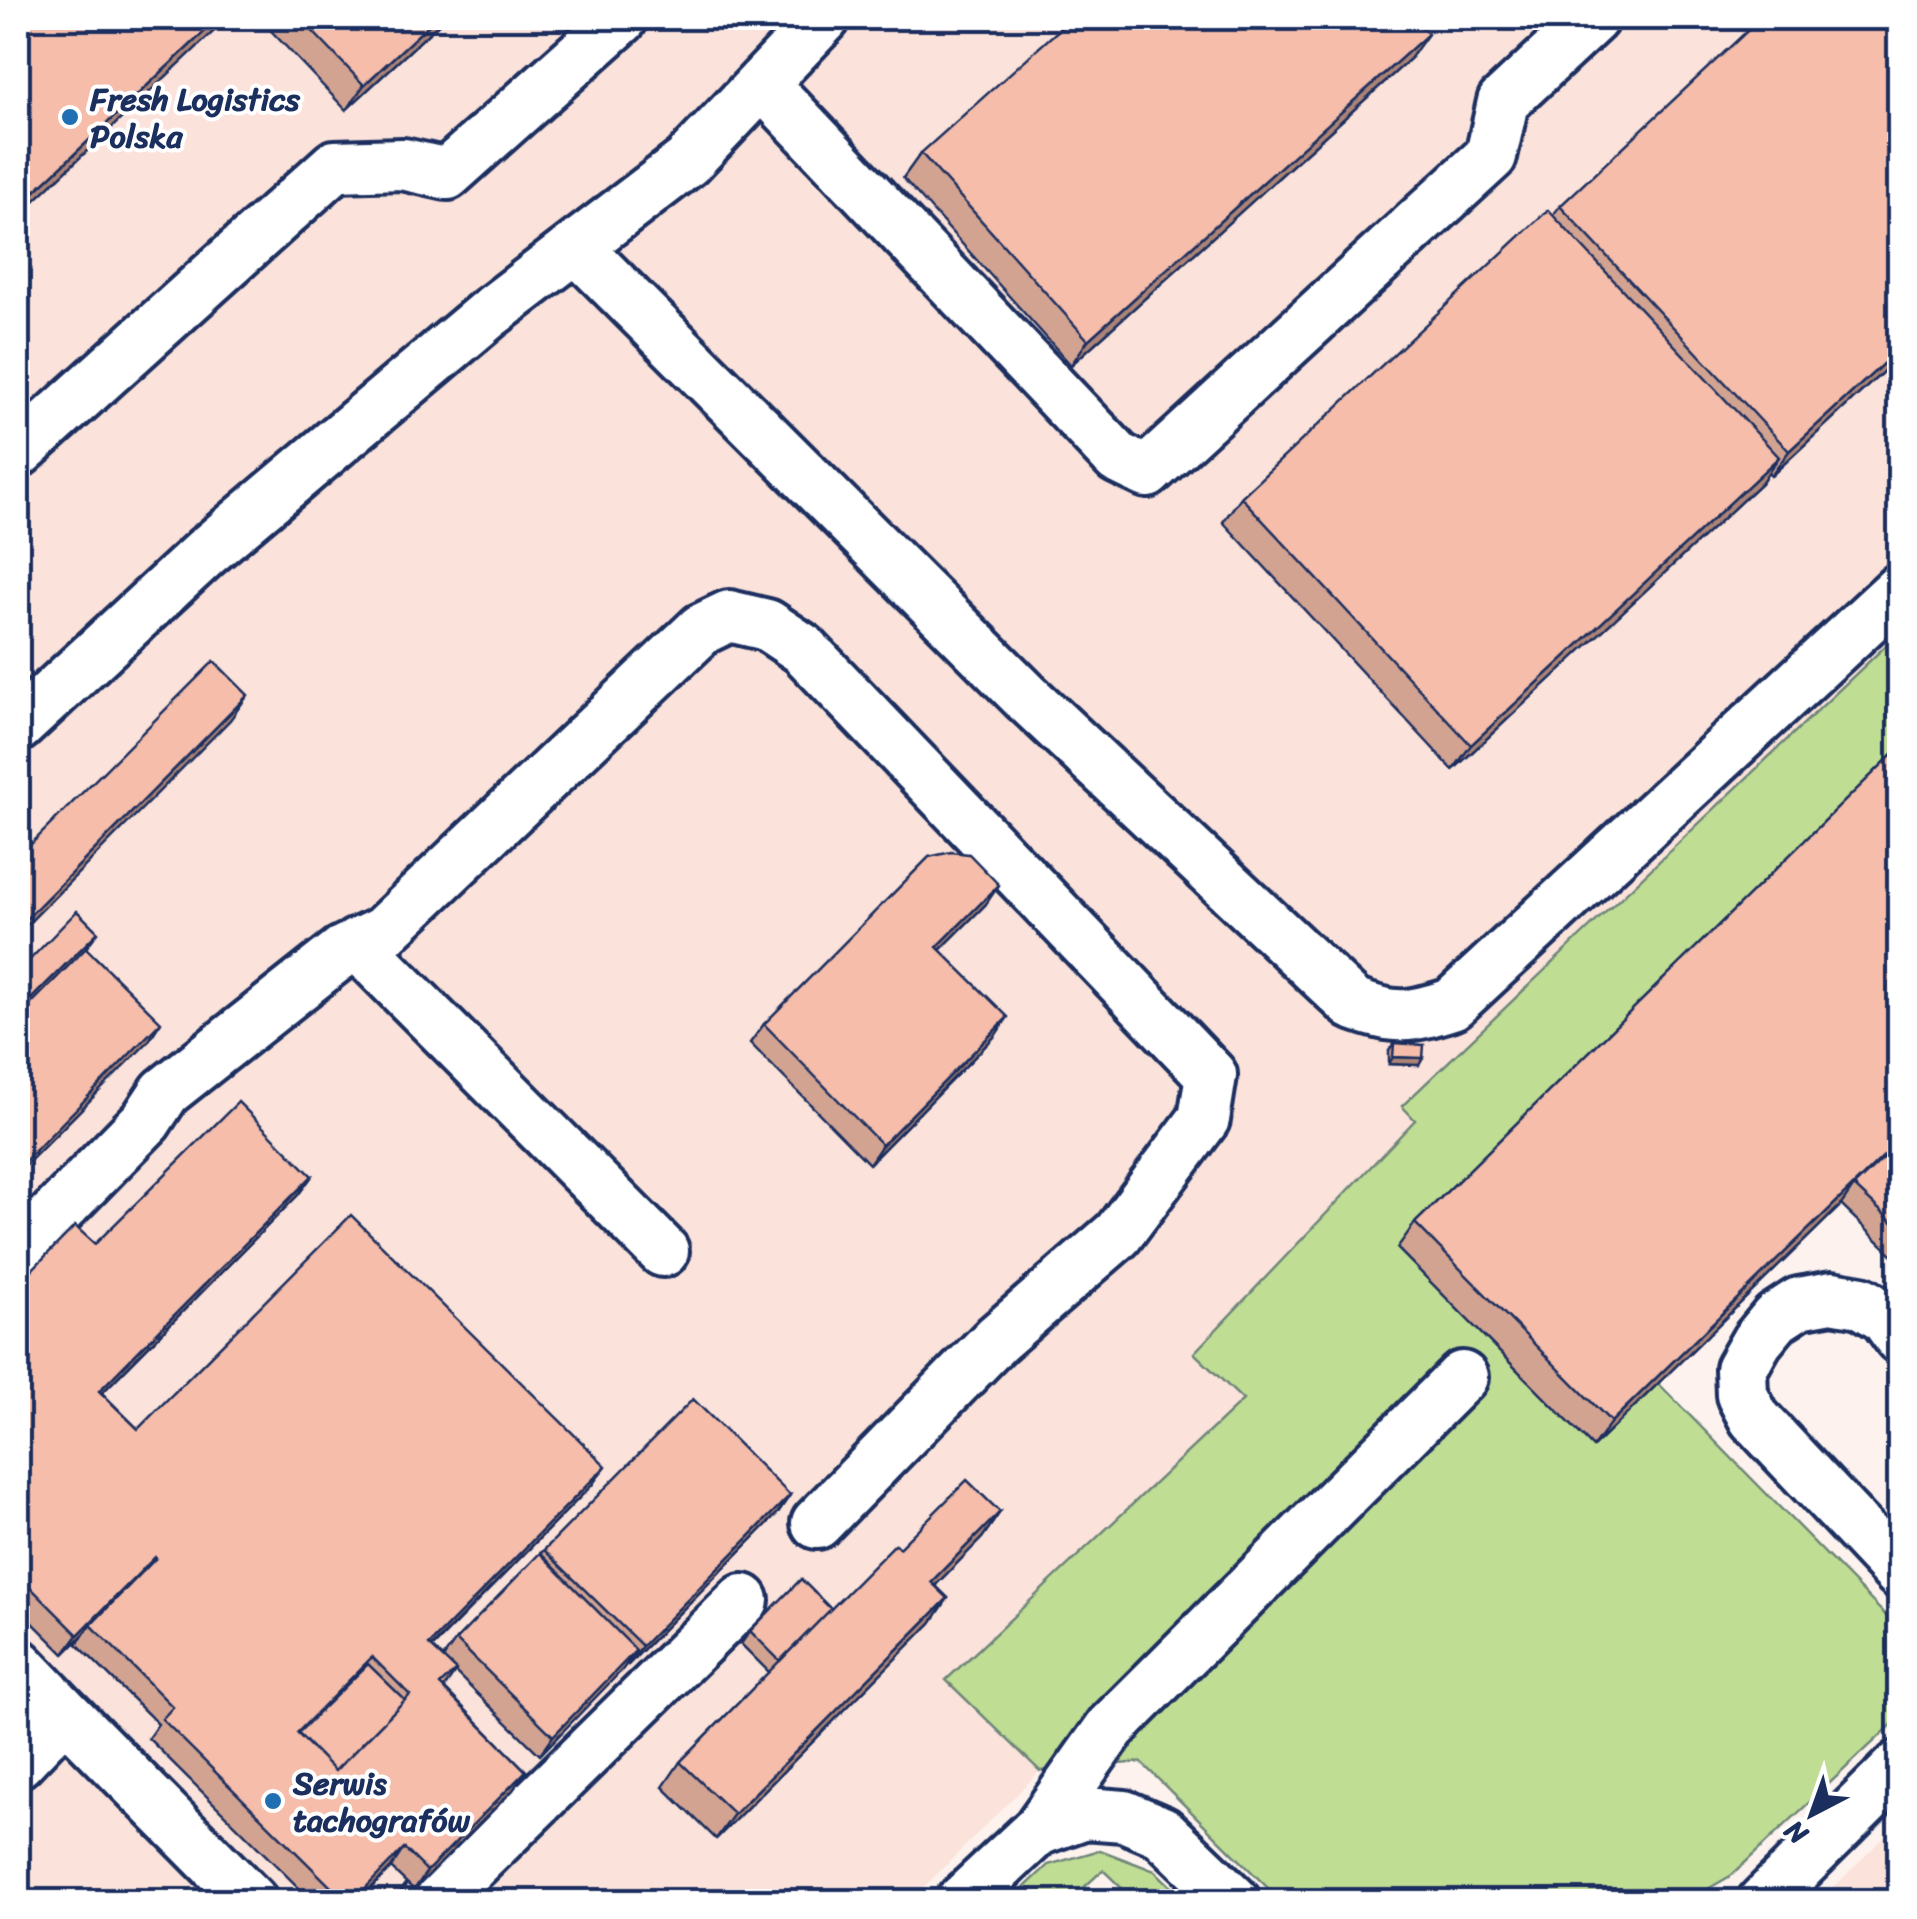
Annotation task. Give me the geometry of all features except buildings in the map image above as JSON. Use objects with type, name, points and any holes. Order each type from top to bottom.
[{"type":"street","points":[[18,452],[335,166],[403,164],[446,174],[622,18]]},
{"type":"street","points":[[18,726],[206,552],[488,314],[687,162],[824,18]]},
{"type":"street","points":[[762,83],[1118,458],[1146,472],[1491,156],[1503,102],[1594,18]]},
{"type":"street","points":[[576,246],[1025,696],[1353,1004],[1383,1015],[1416,1015],[1452,1004],[1900,589]]},
{"type":"street","points":[[18,1252],[146,1121],[164,1092],[342,952],[383,932],[702,629],[729,616],[768,625],[803,649],[1211,1075],[1204,1119],[1118,1234],[997,1339],[817,1522]]},
{"type":"street","points":[[357,944],[663,1251]]},
{"type":"street","points":[[1900,1338],[1885,1317],[1861,1302],[1832,1297],[1799,1303],[1776,1318],[1757,1341],[1742,1369],[1742,1395],[1754,1418],[1900,1573]]},
{"type":"street","points":[[962,1902],[1038,1830],[1111,1728],[1462,1377]]},
{"type":"street","points":[[426,1902],[451,1886],[743,1600]]},
{"type":"street","points":[[18,1664],[252,1902]]},
{"type":"street","points":[[18,1762],[65,1713]]},
{"type":"street","points":[[1763,1902],[1900,1766]]},
{"type":"street","points":[[1038,1830],[1085,1813],[1124,1816],[1162,1832],[1235,1902]]},
{"type":"shaded area","points":[[18,18],[1899,18],[1899,633],[1403,1106],[1415,1119],[1194,1352],[1243,1400],[946,1679],[1040,1771],[910,1901],[18,1901]]},
{"type":"shaded area","points":[[1899,1822],[1899,1901],[1822,1901],[1823,1898]]},
{"type":"green space","points":[[1899,633],[1899,761],[1593,1446],[1658,1383],[1899,1629],[1899,1718],[1732,1875],[1687,1901],[1282,1902],[1141,1762],[1040,1771],[946,1680],[1243,1400],[1194,1353],[1415,1120],[1402,1106]]},
{"type":"green space","points":[[1100,1850],[1155,1871],[1186,1901],[1135,1901],[1103,1870],[1069,1901],[1010,1901],[1048,1865]]},
{"type":"place","name":"Fresh Logistics Polska","points":[[70,117]]},
{"type":"place","name":"Serwis tachografów","points":[[273,1801]]}]
